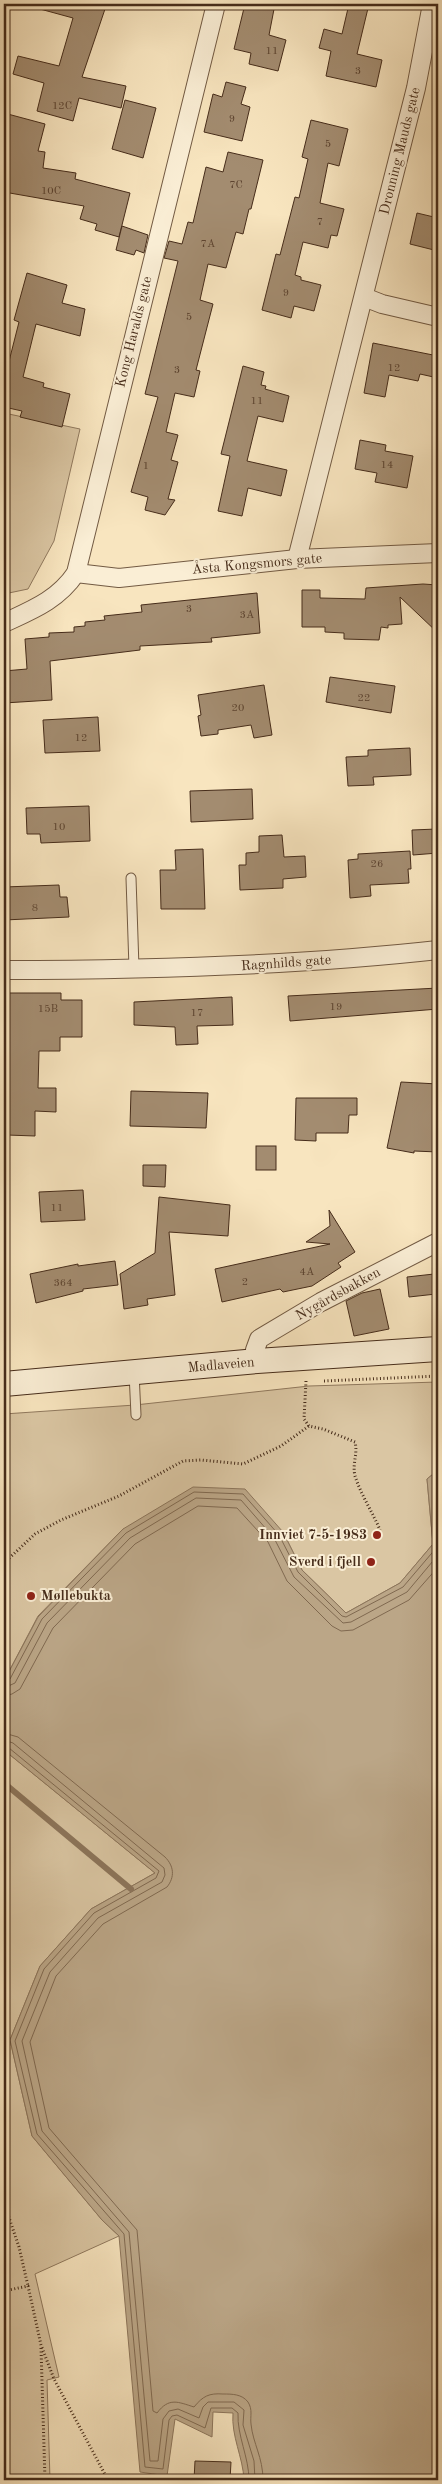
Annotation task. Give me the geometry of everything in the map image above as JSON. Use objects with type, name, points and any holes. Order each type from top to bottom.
[{"type":"main road","name":"Madlaveien","points":[[4,1384],[257,1361],[438,1349]]},
{"type":"street","name":"Kong Haralds gate","points":[[4,623],[47,603],[66,588],[76,573],[216,4]]},
{"type":"street","name":"Dronning Mauds gate","points":[[297,559],[416,88],[432,4]]},
{"type":"street","points":[[364,297],[382,304],[438,317]]},
{"type":"street","name":"Åsta Kongsmors gate","points":[[76,573],[119,578],[297,559],[438,553]]},
{"type":"street","name":"Ragnhilds gate","points":[[4,970],[235,967],[333,961],[438,950]]},
{"type":"street","name":"Nygårdsbakken","points":[[257,1361],[255,1350],[259,1339],[321,1302],[438,1242]]},
{"type":"lane","points":[[131,878],[134,968]]},
{"type":"lane","points":[[134,1373],[136,1415]]},
{"type":"path","points":[[306,1381],[304,1419],[309,1426],[323,1429],[355,1442],[357,1452],[353,1463],[356,1478],[380,1530]]},
{"type":"path","points":[[4,1563],[35,1534],[61,1520],[119,1496],[183,1461],[202,1460],[243,1464],[281,1446],[309,1426]]},
{"type":"path","points":[[4,2203],[19,2247],[41,2345],[54,2379],[108,2480]]},
{"type":"path","points":[[4,2291],[28,2286]]},
{"type":"path","points":[[41,2345],[45,2480]]},
{"type":"shaded area","points":[[4,413],[80,429],[54,541],[28,589],[4,594]]},
{"type":"shaded area","name":"Møllebukta","points":[[438,1382],[438,1470],[427,1479],[433,1544],[400,1583],[346,1613],[302,1570],[283,1532],[123,1529],[38,1616],[4,1681],[4,1414],[135,1405],[309,1386]]},
{"type":"shaded area","points":[[4,1750],[155,1873],[91,1909],[40,1966],[10,2040],[32,2136],[102,2220],[119,2236],[35,2274],[59,2377],[47,2380],[50,2480],[4,2480]]},
{"type":"water","points":[[438,1470],[438,2480],[244,2480],[234,2430],[233,2413],[213,2412],[212,2437],[175,2419],[167,2476],[140,2472],[119,2236],[102,2220],[32,2136],[10,2040],[40,1966],[91,1909],[155,1873],[4,1750],[4,1681],[38,1617],[123,1529],[193,1487],[245,1489],[283,1532],[302,1570],[346,1613],[400,1583],[433,1544],[427,1479]]},
{"type":"building","points":[[41,4],[88,4],[105,9],[82,77],[126,86],[121,108],[79,98],[73,121],[37,111],[44,83],[13,74],[18,56],[59,66],[73,18],[40,9]]},
{"type":"building","points":[[245,4],[275,4],[269,35],[286,40],[278,71],[249,64],[251,53],[234,49]]},
{"type":"building","points":[[349,4],[369,4],[357,54],[382,60],[376,87],[326,76],[331,51],[319,48],[324,29],[342,34]]},
{"type":"building","points":[[226,82],[246,87],[241,104],[250,107],[242,141],[204,132],[213,94],[222,97]]},
{"type":"building","points":[[125,100],[156,108],[143,158],[112,149]]},
{"type":"building","points":[[4,113],[45,124],[38,151],[45,152],[43,168],[76,173],[75,179],[130,193],[119,237],[95,230],[97,224],[80,219],[84,206],[4,192]]},
{"type":"building","points":[[311,120],[348,129],[339,166],[328,163],[320,203],[344,209],[337,236],[331,235],[328,248],[303,242],[295,275],[301,277],[301,280],[321,285],[314,311],[294,306],[291,318],[262,310],[276,254],[280,255],[295,197],[299,198],[308,159],[302,157]]},
{"type":"building","points":[[228,152],[263,160],[243,234],[236,232],[226,268],[208,264],[200,300],[213,304],[196,370],[200,371],[194,397],[175,393],[166,432],[178,435],[171,460],[178,462],[168,499],[175,500],[165,515],[145,510],[148,497],[131,492],[158,397],[145,394],[178,261],[164,258],[169,241],[182,244],[188,222],[193,223],[206,167],[223,172]]},
{"type":"building","points":[[417,213],[438,218],[438,251],[410,244]]},
{"type":"building","points":[[122,226],[148,235],[144,253],[136,250],[134,255],[116,250]]},
{"type":"building","points":[[27,273],[67,285],[62,303],[85,309],[80,336],[36,324],[23,377],[44,383],[43,387],[70,394],[62,427],[20,417],[22,411],[4,407],[4,381],[19,322],[14,320]]},
{"type":"building","points":[[373,343],[438,356],[438,378],[420,374],[418,381],[389,375],[385,397],[364,393]]},
{"type":"building","points":[[243,366],[264,372],[261,385],[266,386],[265,389],[289,396],[283,422],[258,416],[247,461],[287,470],[281,496],[248,488],[242,516],[218,511],[230,456],[221,454]]},
{"type":"building","points":[[360,440],[386,445],[385,451],[413,456],[407,488],[375,482],[377,473],[355,469]]},
{"type":"building","points":[[423,584],[438,585],[438,633],[400,597],[402,624],[388,625],[388,628],[381,627],[379,640],[344,639],[344,633],[325,632],[325,627],[302,627],[302,590],[320,590],[320,598],[365,599],[366,588]]},
{"type":"building","points":[[257,593],[260,633],[211,638],[212,642],[140,646],[140,650],[50,661],[52,700],[4,703],[4,671],[27,669],[25,639],[49,637],[49,633],[74,632],[74,627],[85,626],[85,622],[105,620],[104,616],[142,612],[141,605]]},
{"type":"building","points":[[330,677],[395,686],[391,713],[326,702]]},
{"type":"building","points":[[264,685],[272,735],[254,738],[251,725],[218,730],[218,734],[201,736],[198,716],[201,715],[198,695]]},
{"type":"building","points":[[98,717],[100,751],[45,753],[43,720]]},
{"type":"building","points":[[410,748],[411,775],[373,777],[374,785],[348,786],[346,757],[368,756],[368,750]]},
{"type":"building","points":[[252,789],[253,819],[191,822],[190,791]]},
{"type":"building","points":[[89,806],[90,841],[41,843],[40,834],[27,834],[26,808]]},
{"type":"building","points":[[437,829],[438,853],[413,855],[412,830]]},
{"type":"building","points":[[282,835],[284,857],[305,856],[306,877],[283,879],[283,888],[240,890],[239,865],[246,865],[246,853],[259,852],[259,836]]},
{"type":"building","points":[[203,849],[205,909],[161,909],[160,870],[176,870],[175,850]]},
{"type":"building","points":[[410,851],[411,869],[408,869],[409,883],[370,885],[371,896],[350,898],[348,860],[358,859],[358,854]]},
{"type":"building","points":[[59,885],[60,897],[67,897],[69,917],[4,920],[4,887]]},
{"type":"building","points":[[438,988],[438,1009],[290,1021],[288,996]]},
{"type":"building","points":[[4,993],[61,993],[61,1000],[82,1000],[82,1037],[60,1037],[60,1051],[39,1051],[38,1088],[56,1088],[56,1112],[35,1111],[35,1136],[7,1135],[7,1109],[4,1109]]},
{"type":"building","points":[[232,997],[233,1025],[197,1026],[198,1044],[176,1045],[175,1027],[134,1025],[134,1002]]},
{"type":"building","points":[[401,1082],[438,1084],[438,1152],[414,1151],[414,1153],[387,1148]]},
{"type":"building","points":[[131,1091],[208,1093],[206,1128],[130,1126]]},
{"type":"building","points":[[296,1098],[357,1098],[357,1115],[349,1115],[348,1133],[316,1133],[316,1141],[295,1140]]},
{"type":"building","points":[[256,1146],[276,1146],[276,1170],[256,1170]]},
{"type":"building","points":[[143,1165],[166,1165],[165,1187],[143,1186]]},
{"type":"building","points":[[83,1190],[85,1220],[41,1222],[39,1192]]},
{"type":"building","points":[[159,1197],[230,1205],[228,1236],[169,1232],[175,1295],[147,1299],[148,1305],[124,1309],[120,1274],[155,1253]]},
{"type":"building","points":[[329,1210],[355,1252],[338,1263],[341,1267],[312,1286],[283,1292],[280,1289],[222,1302],[215,1269],[330,1244],[306,1242],[330,1226]]},
{"type":"building","points":[[115,1261],[118,1285],[83,1289],[83,1291],[36,1303],[30,1274],[78,1264],[78,1266]]},
{"type":"building","points":[[434,1274],[436,1294],[409,1297],[407,1277]]},
{"type":"building","points":[[380,1289],[389,1329],[354,1336],[346,1301],[362,1293]]},
{"type":"building","points":[[195,2461],[231,2462],[230,2480],[194,2480]]},
{"type":"waterway","points":[[4,1783],[131,1889]]},
{"type":"place","name":"Innviet 7-5-1983","points":[[377,1535]]},
{"type":"place","name":"Sverd i fjell","points":[[371,1562]]},
{"type":"place","name":"Møllebukta","points":[[31,1596]]}]
